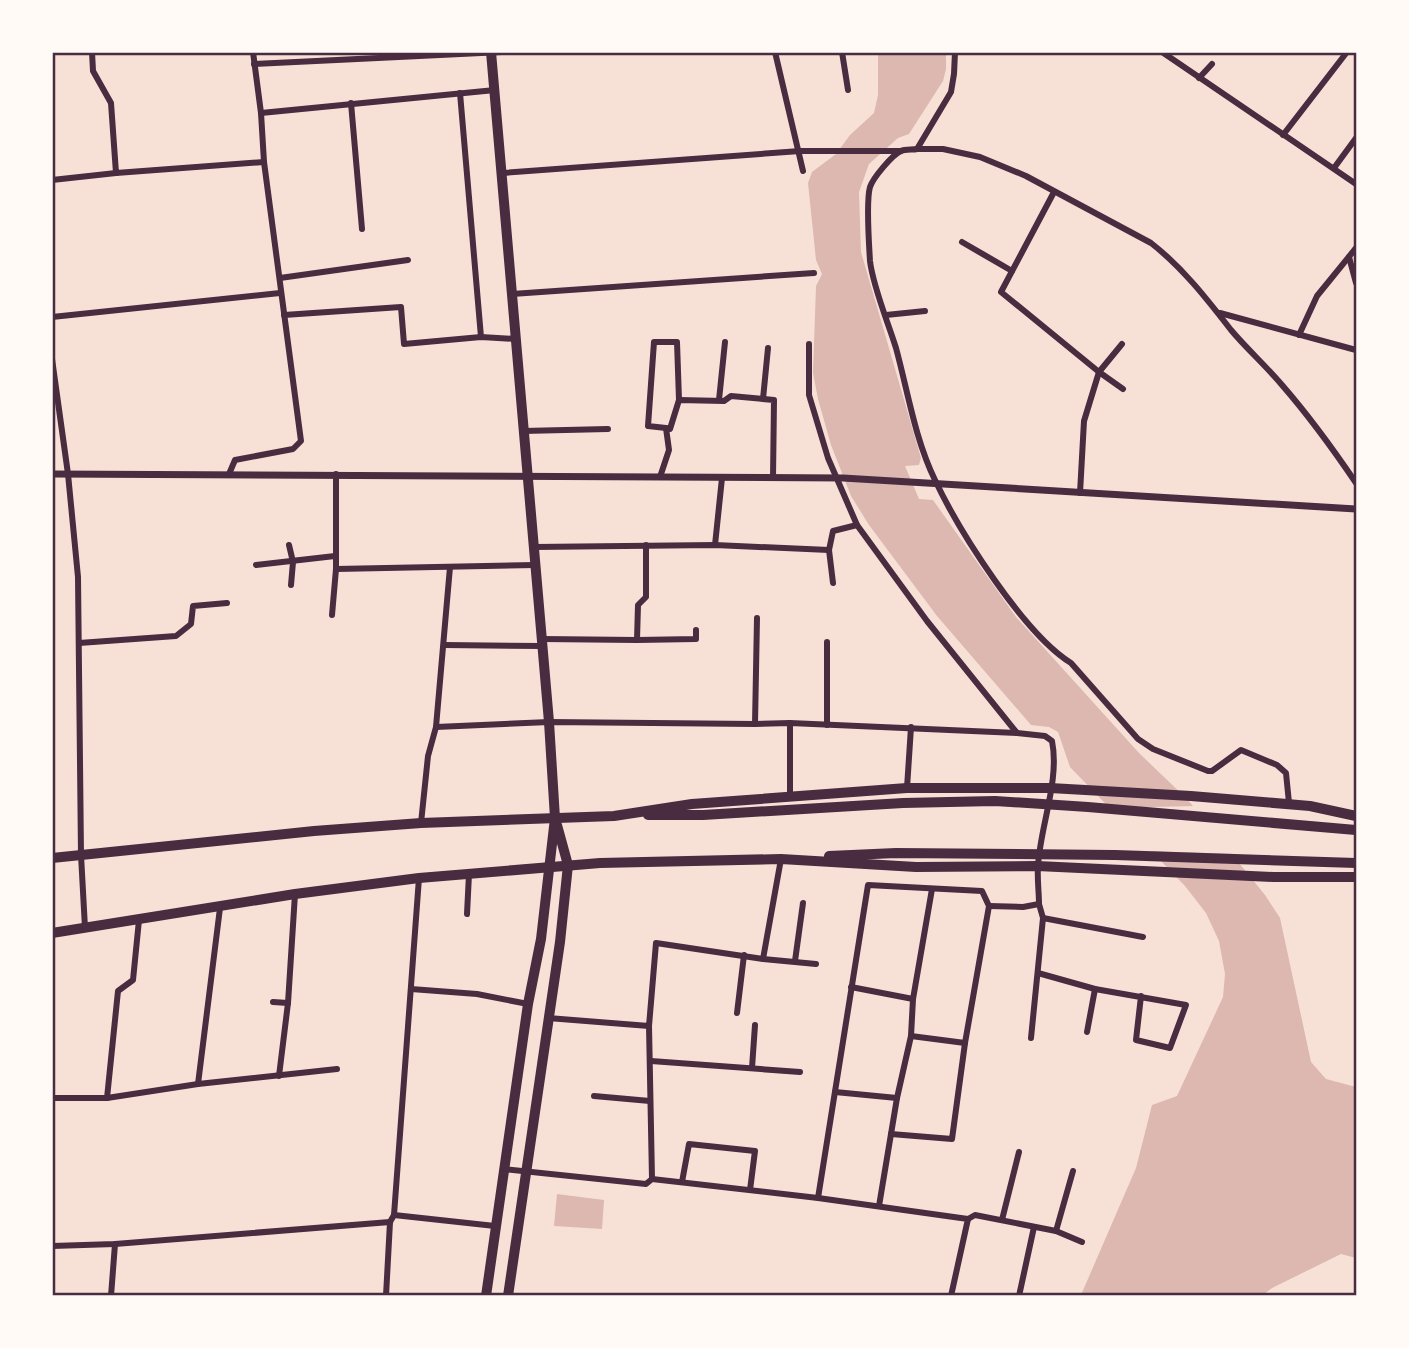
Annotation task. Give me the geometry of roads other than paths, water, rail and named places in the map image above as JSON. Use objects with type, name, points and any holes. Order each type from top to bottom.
[{"type":"main road","points":[[485,1296],[528,1004],[541,939],[555,818],[491,53]]},
{"type":"main road","points":[[614,816],[692,804],[907,788],[1050,788],[1289,803],[1356,816]]},
{"type":"main road","points":[[52,858],[314,831],[421,823],[702,815],[903,803],[1006,802],[1356,830]]},
{"type":"main road","points":[[508,1296],[560,942],[568,865],[555,818]]},
{"type":"main road","points":[[52,933],[295,894],[419,878],[568,865],[896,853],[1115,855],[1356,863]]},
{"type":"main road","points":[[781,859],[916,867],[1037,866],[1261,876],[1356,877]]},
{"type":"street","points":[[92,52],[93,71],[111,103],[116,173]]},
{"type":"street","points":[[229,474],[235,460],[293,449],[301,441],[264,162],[253,52]]},
{"type":"street","points":[[254,64],[502,52]]},
{"type":"street","points":[[775,52],[803,171]]},
{"type":"street","points":[[842,52],[848,90]]},
{"type":"street","points":[[917,149],[950,92],[955,52]]},
{"type":"street","points":[[1162,52],[1356,184]]},
{"type":"street","points":[[1283,135],[1347,52]]},
{"type":"street","points":[[1199,78],[1212,64]]},
{"type":"street","points":[[261,113],[495,90]]},
{"type":"street","points":[[460,93],[481,337]]},
{"type":"street","points":[[351,103],[362,229]]},
{"type":"street","points":[[1334,168],[1356,138]]},
{"type":"street","points":[[502,173],[800,151],[943,149],[980,157],[1054,192],[1151,243],[1165,254],[1220,313],[1231,330],[1322,434],[1356,483]]},
{"type":"street","points":[[901,151],[878,173],[870,187],[870,264],[925,458],[980,558],[1018,611],[1060,656],[1071,663],[1138,739],[1153,749],[1208,771],[1212,771],[1241,750],[1277,765],[1286,773],[1289,803]]},
{"type":"street","points":[[52,180],[264,162]]},
{"type":"street","points":[[1054,192],[1001,292],[1123,389]]},
{"type":"street","points":[[962,242],[1012,271]]},
{"type":"street","points":[[1300,335],[1317,296],[1356,248]]},
{"type":"street","points":[[1349,257],[1356,283]]},
{"type":"street","points":[[280,278],[408,260]]},
{"type":"street","points":[[512,294],[814,273]]},
{"type":"street","points":[[52,317],[281,293]]},
{"type":"street","points":[[284,315],[401,307],[404,344],[481,337],[516,339]]},
{"type":"street","points":[[886,315],[925,311]]},
{"type":"street","points":[[1220,313],[1356,350]]},
{"type":"street","points":[[654,342],[677,342],[679,400],[670,429],[666,428],[648,426],[654,342]]},
{"type":"street","points":[[719,400],[725,342]]},
{"type":"street","points":[[809,344],[809,394],[828,458],[840,478],[857,525],[927,621],[1017,733]]},
{"type":"street","points":[[1080,493],[1084,421],[1099,372],[1122,344]]},
{"type":"street","points":[[763,399],[768,348]]},
{"type":"street","points":[[52,359],[68,474],[78,578],[81,855],[85,928]]},
{"type":"street","points":[[679,400],[724,401],[730,396],[774,400],[773,478]]},
{"type":"street","points":[[660,477],[668,450],[666,428]]},
{"type":"street","points":[[523,431],[608,429]]},
{"type":"street","points":[[52,474],[840,478],[1356,509]]},
{"type":"street","points":[[332,615],[336,569],[335,474]]},
{"type":"street","points":[[715,545],[722,478]]},
{"type":"street","points":[[833,583],[829,550],[834,531],[857,525]]},
{"type":"street","points":[[289,545],[293,562],[291,585]]},
{"type":"street","points":[[637,640],[638,605],[646,597],[646,545]]},
{"type":"street","points":[[534,547],[715,545],[829,550]]},
{"type":"street","points":[[256,565],[335,556]]},
{"type":"street","points":[[336,569],[535,565]]},
{"type":"street","points":[[421,823],[428,756],[436,727],[450,567]]},
{"type":"street","points":[[79,643],[176,636],[191,624],[193,606],[227,603]]},
{"type":"street","points":[[755,724],[757,618]]},
{"type":"street","points":[[443,645],[696,639],[696,630]]},
{"type":"street","points":[[827,642],[827,725]]},
{"type":"street","points":[[436,727],[549,722],[790,723],[911,727],[1045,736],[1052,741],[1054,751],[1037,866],[1039,904],[1043,918],[1031,1038]]},
{"type":"street","points":[[790,723],[790,796]]},
{"type":"street","points":[[907,788],[911,727]]},
{"type":"street","points":[[763,959],[781,859]]},
{"type":"street","points":[[467,914],[469,873]]},
{"type":"street","points":[[386,1296],[419,878]]},
{"type":"street","points":[[818,1198],[868,885],[982,891],[989,906],[965,1043],[952,1139],[891,1134]]},
{"type":"street","points":[[879,1206],[897,1098],[911,1036],[914,999],[932,889]]},
{"type":"street","points":[[279,1076],[288,1003],[295,894]]},
{"type":"street","points":[[795,961],[803,903]]},
{"type":"street","points":[[989,906],[1023,907],[1039,904]]},
{"type":"street","points":[[198,1084],[220,908]]},
{"type":"street","points":[[1043,918],[1143,937]]},
{"type":"street","points":[[107,1098],[118,991],[133,980],[139,920]]},
{"type":"street","points":[[652,1179],[649,1026],[656,943],[816,964]]},
{"type":"street","points":[[737,1013],[744,955]]},
{"type":"street","points":[[1038,973],[1096,989],[1141,996],[1186,1005],[1170,1048],[1136,1040],[1141,996]]},
{"type":"street","points":[[851,987],[914,999]]},
{"type":"street","points":[[411,989],[477,994],[528,1004]]},
{"type":"street","points":[[1087,1032],[1096,989]]},
{"type":"street","points":[[273,1002],[288,1003]]},
{"type":"street","points":[[548,1018],[649,1026]]},
{"type":"street","points":[[752,1069],[755,1025]]},
{"type":"street","points":[[911,1036],[965,1043]]},
{"type":"street","points":[[651,1061],[800,1072]]},
{"type":"street","points":[[52,1098],[107,1098],[198,1084],[337,1069]]},
{"type":"street","points":[[835,1092],[897,1098]]},
{"type":"street","points":[[594,1096],[650,1101]]},
{"type":"street","points":[[682,1182],[689,1144],[755,1151],[750,1190]]},
{"type":"street","points":[[1002,1220],[1019,1152]]},
{"type":"street","points":[[503,1168],[646,1184],[652,1179],[682,1182],[968,1219],[975,1215],[1056,1231],[1082,1242]]},
{"type":"street","points":[[1056,1231],[1073,1171]]},
{"type":"street","points":[[52,1246],[114,1244],[392,1218],[495,1226]]},
{"type":"street","points":[[951,1296],[968,1219]]},
{"type":"street","points":[[1019,1296],[1034,1227]]},
{"type":"street","points":[[111,1296],[114,1244]]}]
